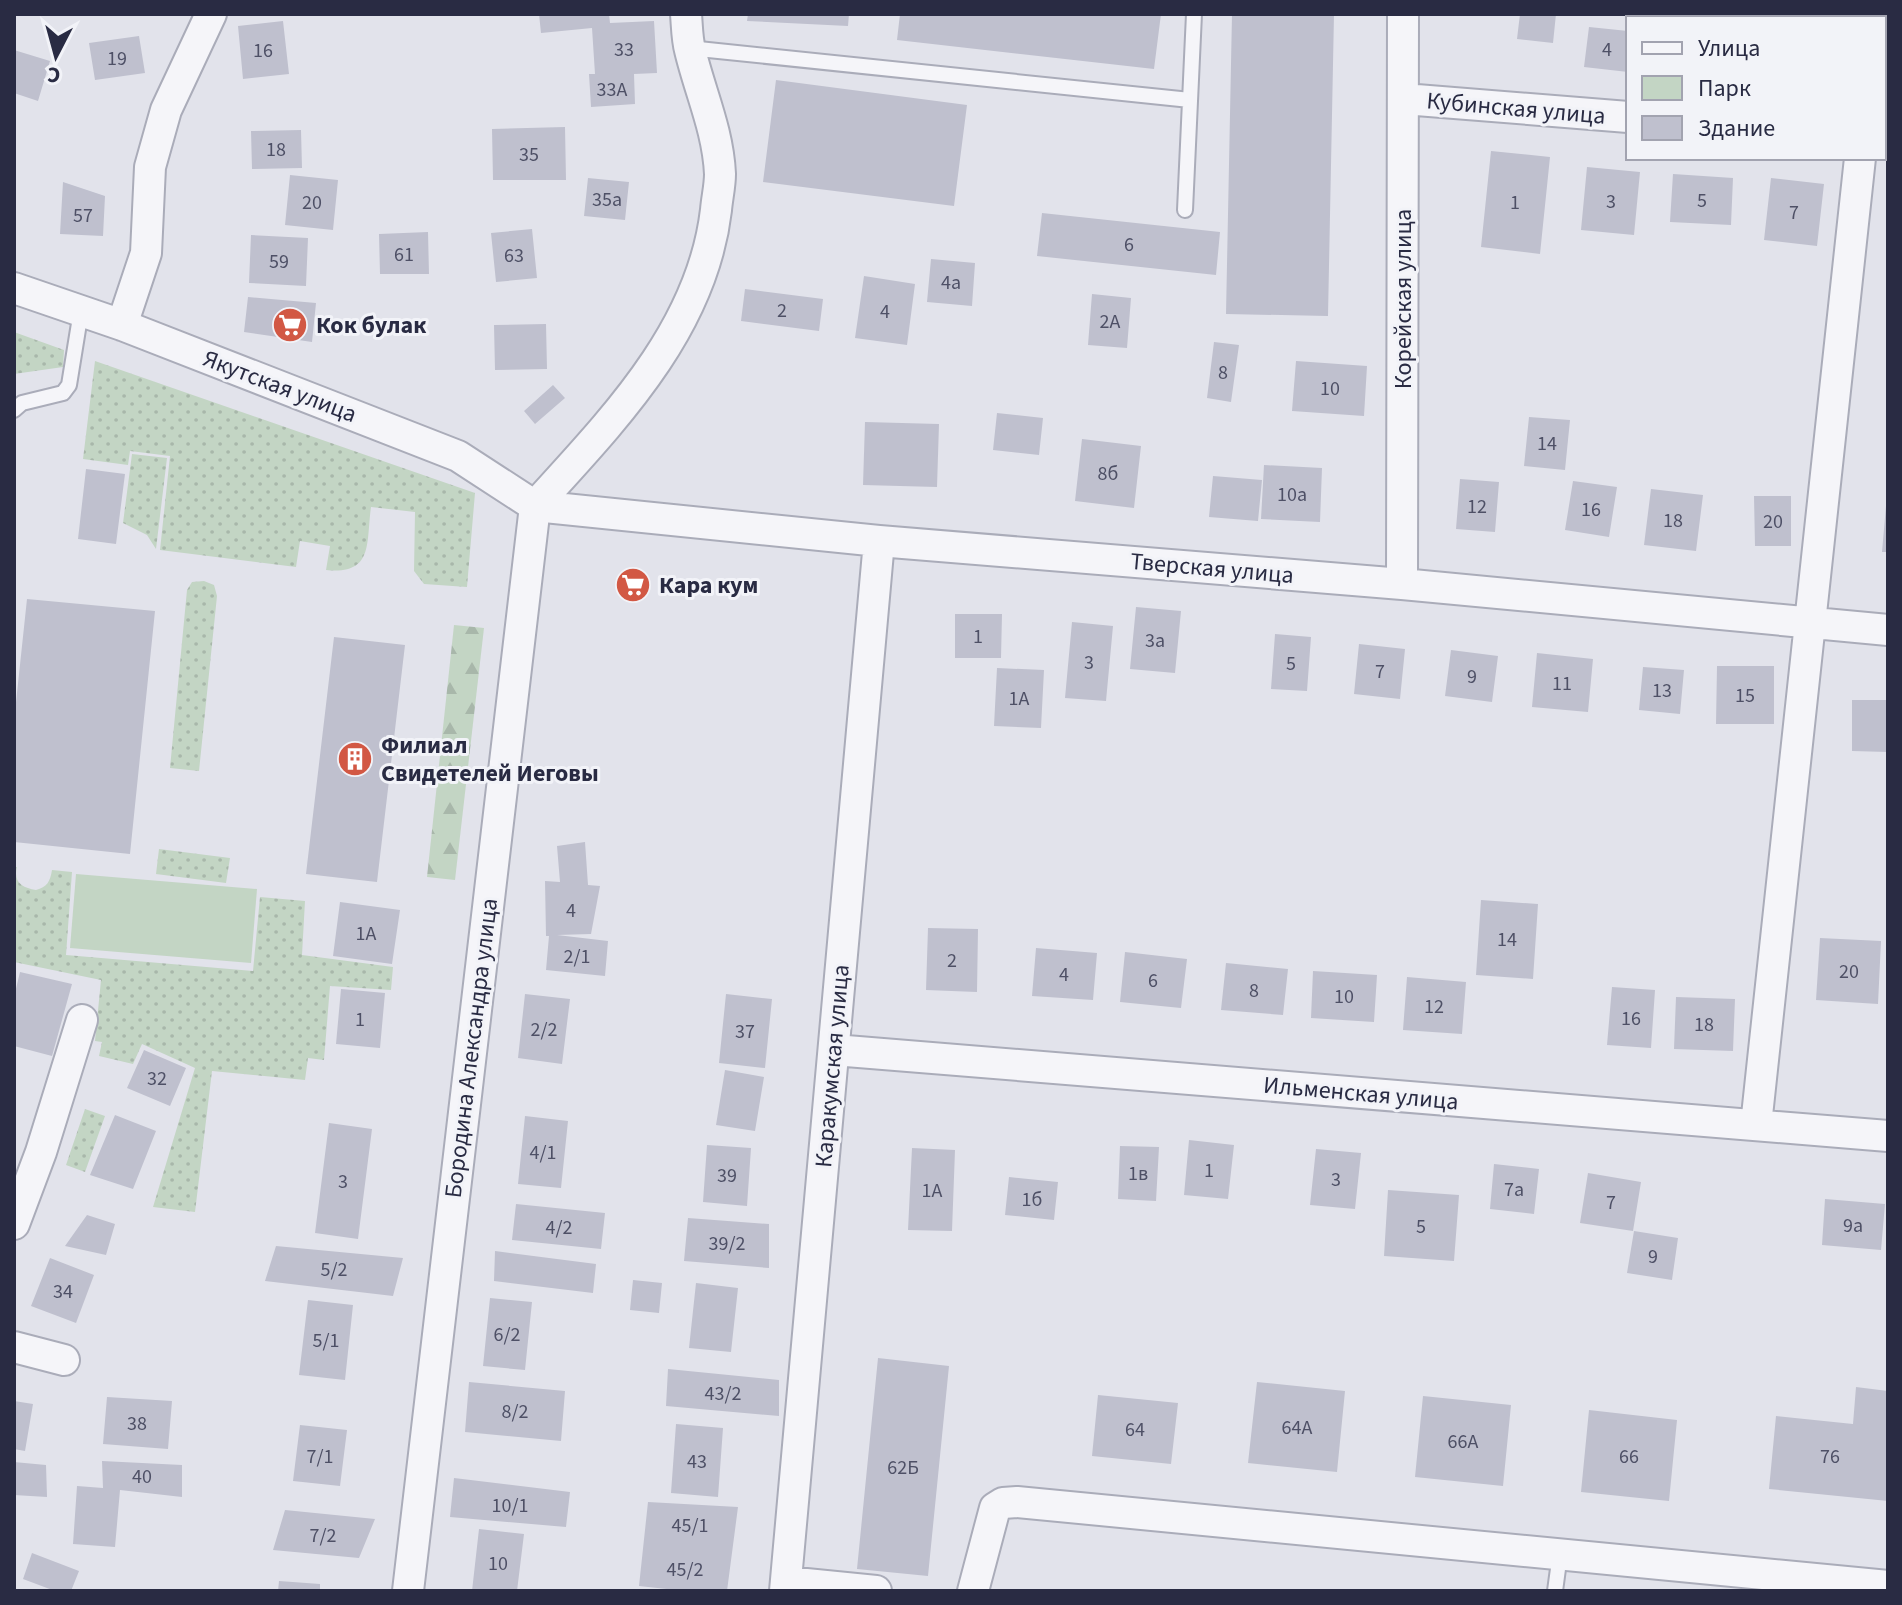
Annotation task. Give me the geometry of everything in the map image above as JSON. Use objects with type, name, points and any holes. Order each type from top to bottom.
[{"type":"street","points":[[122,325],[146,253],[150,167],[166,110],[211,14]]},
{"type":"street","points":[[535,506],[611,422],[649,373],[690,304],[713,237],[720,175],[714,128],[689,48],[686,14]]},
{"type":"street","name":"Корейская улица","points":[[1402,584],[1403,14]]},
{"type":"street","name":"Кубинская улица","points":[[1404,99],[1626,117]]},
{"type":"street","points":[[1756,1125],[1860,160]]},
{"type":"street","name":"Якутская улица","points":[[14,288],[122,325],[458,456],[535,506]]},
{"type":"street","name":"Тверская улица","points":[[535,506],[879,541],[1402,584],[1888,630]]},
{"type":"street","name":"Бородина Александра улица","points":[[408,1591],[535,506]]},
{"type":"street","name":"Каракумская улица","points":[[786,1586],[879,541]]},
{"type":"street","points":[[14,1224],[41,1152],[82,1020]]},
{"type":"street","name":"Ильменская улица","points":[[834,1050],[1888,1136]]},
{"type":"street","points":[[14,1347],[64,1360]]},
{"type":"street","points":[[973,1591],[995,1508],[1003,1503],[1017,1502],[1560,1554],[1742,1581],[1888,1586]]},
{"type":"street","points":[[786,1586],[876,1591]]},
{"type":"lane","points":[[1185,210],[1194,14]]},
{"type":"lane","points":[[689,48],[1190,100]]},
{"type":"lane","points":[[14,410],[22,403],[63,393],[69,385],[81,311]]},
{"type":"lane","points":[[1555,1591],[1560,1554]]},
{"type":"green space","points":[[14,332],[64,350],[63,367],[14,374]]},
{"type":"green space","points":[[95,361],[475,493],[467,587],[424,584],[414,571],[415,512],[371,507],[365,554],[353,567],[342,570],[326,570],[330,546],[300,541],[296,567],[160,550],[170,456],[130,451],[128,465],[83,459]]},
{"type":"green space","points":[[132,454],[167,458],[156,549],[147,535],[123,523]]},
{"type":"green space","points":[[204,581],[214,585],[217,596],[199,771],[170,768],[187,590],[192,582]]},
{"type":"green space","points":[[454,625],[484,628],[455,880],[427,877]]},
{"type":"green space","points":[[159,849],[230,858],[226,883],[156,874]]},
{"type":"green space","points":[[14,867],[17,867],[16,877],[20,883],[36,890],[47,883],[52,870],[72,872],[66,955],[253,971],[260,897],[305,901],[302,955],[393,967],[391,990],[330,986],[324,1060],[308,1058],[305,1080],[212,1071],[195,1212],[153,1207],[195,1068],[142,1044],[133,1064],[99,1056],[102,1042],[95,1041],[101,980],[14,962]]},
{"type":"green space","points":[[76,874],[257,889],[251,963],[70,948]]},
{"type":"green space","points":[[85,1109],[105,1116],[85,1172],[66,1165]]},
{"type":"building","points":[[539,14],[609,14],[610,23],[654,21],[657,73],[634,74],[635,104],[591,107],[589,74],[595,74],[592,28],[541,33]]},
{"type":"building","points":[[748,14],[849,14],[848,26],[747,21]]},
{"type":"building","points":[[900,14],[1161,14],[1154,69],[897,40]]},
{"type":"building","points":[[1232,14],[1334,14],[1328,316],[1226,314]]},
{"type":"building","points":[[1520,14],[1556,14],[1553,43],[1517,39]]},
{"type":"building","points":[[283,21],[289,74],[243,79],[238,26]]},
{"type":"building","points":[[1589,27],[1626,31],[1626,72],[1584,67]]},
{"type":"building","points":[[139,36],[145,73],[95,80],[89,43]]},
{"type":"building","points":[[14,50],[50,61],[38,101],[14,93]]},
{"type":"building","points":[[776,80],[967,105],[954,206],[763,182]]},
{"type":"building","points":[[565,127],[566,180],[493,180],[492,129]]},
{"type":"building","points":[[301,130],[302,168],[252,169],[251,131]]},
{"type":"building","points":[[1491,151],[1550,157],[1540,254],[1481,247]]},
{"type":"building","points":[[1587,167],[1640,172],[1634,235],[1581,230]]},
{"type":"building","points":[[1673,174],[1733,178],[1731,225],[1670,222]]},
{"type":"building","points":[[290,175],[338,180],[333,230],[285,225]]},
{"type":"building","points":[[588,178],[629,182],[625,220],[584,216]]},
{"type":"building","points":[[1771,178],[1824,184],[1817,246],[1764,240]]},
{"type":"building","points":[[63,182],[105,196],[103,236],[60,234]]},
{"type":"building","points":[[1042,213],[1220,232],[1216,275],[1037,256]]},
{"type":"building","points":[[532,229],[537,278],[496,282],[491,233]]},
{"type":"building","points":[[428,232],[429,274],[380,274],[379,234]]},
{"type":"building","points":[[251,235],[308,238],[306,286],[249,283]]},
{"type":"building","points":[[931,259],[975,263],[972,306],[927,302]]},
{"type":"building","points":[[864,276],[915,284],[907,345],[855,338]]},
{"type":"building","points":[[745,289],[823,299],[819,331],[741,321]]},
{"type":"building","points":[[1092,294],[1131,298],[1127,348],[1088,345]]},
{"type":"building","points":[[248,297],[316,303],[312,342],[244,332]]},
{"type":"building","points":[[546,324],[547,369],[495,370],[494,325]]},
{"type":"building","points":[[1214,342],[1239,345],[1231,402],[1207,398]]},
{"type":"building","points":[[1296,361],[1367,366],[1364,416],[1292,411]]},
{"type":"building","points":[[553,385],[565,398],[535,424],[524,411]]},
{"type":"building","points":[[997,413],[1043,418],[1039,455],[993,450]]},
{"type":"building","points":[[1529,417],[1570,420],[1565,470],[1524,466]]},
{"type":"building","points":[[865,422],[939,424],[937,487],[863,485]]},
{"type":"building","points":[[1082,439],[1141,446],[1134,508],[1075,501]]},
{"type":"building","points":[[1264,465],[1322,468],[1320,522],[1261,519]]},
{"type":"building","points":[[86,469],[125,474],[116,544],[78,539]]},
{"type":"building","points":[[1213,476],[1262,480],[1258,521],[1209,517]]},
{"type":"building","points":[[1460,479],[1499,482],[1495,532],[1456,529]]},
{"type":"building","points":[[1573,481],[1617,487],[1609,537],[1565,530]]},
{"type":"building","points":[[1651,489],[1703,495],[1696,551],[1644,545]]},
{"type":"building","points":[[1754,496],[1791,496],[1791,546],[1755,546]]},
{"type":"building","points":[[1886,506],[1888,552],[1882,552]]},
{"type":"building","points":[[27,599],[155,611],[130,854],[14,842],[14,721]]},
{"type":"building","points":[[1136,607],[1181,611],[1175,673],[1130,669]]},
{"type":"building","points":[[955,614],[1002,614],[1001,658],[955,658]]},
{"type":"building","points":[[1072,622],[1113,626],[1106,701],[1065,698]]},
{"type":"building","points":[[1275,634],[1311,637],[1307,691],[1271,689]]},
{"type":"building","name":"Филиал Свидетелей Иеговы","points":[[334,637],[405,645],[377,882],[306,874]]},
{"type":"building","points":[[1359,644],[1405,649],[1400,699],[1354,694]]},
{"type":"building","points":[[1451,650],[1498,656],[1492,702],[1445,696]]},
{"type":"building","points":[[1537,653],[1593,659],[1588,712],[1532,707]]},
{"type":"building","points":[[1717,666],[1774,666],[1774,724],[1716,724]]},
{"type":"building","points":[[1643,667],[1684,670],[1680,714],[1639,710]]},
{"type":"building","points":[[997,668],[1044,670],[1041,728],[994,726]]},
{"type":"building","points":[[1852,700],[1888,700],[1888,752],[1852,751]]},
{"type":"building","points":[[585,842],[588,885],[600,886],[591,934],[557,935],[608,941],[605,976],[546,970],[549,936],[546,936],[545,881],[560,882],[557,846]]},
{"type":"building","points":[[1481,900],[1538,904],[1533,979],[1476,975]]},
{"type":"building","points":[[340,902],[400,910],[392,964],[333,956]]},
{"type":"building","points":[[928,928],[978,929],[977,992],[926,990]]},
{"type":"building","points":[[1820,938],[1881,941],[1878,1004],[1816,1000]]},
{"type":"building","points":[[1036,948],[1097,953],[1093,1000],[1032,996]]},
{"type":"building","points":[[1125,952],[1187,959],[1181,1008],[1120,1002]]},
{"type":"building","points":[[1226,963],[1288,969],[1283,1015],[1221,1010]]},
{"type":"building","points":[[1313,971],[1377,975],[1374,1022],[1311,1018]]},
{"type":"building","points":[[20,972],[72,984],[52,1056],[14,1046],[14,997]]},
{"type":"building","points":[[1407,977],[1466,982],[1462,1034],[1403,1030]]},
{"type":"building","points":[[1612,987],[1655,990],[1651,1048],[1607,1045]]},
{"type":"building","points":[[341,989],[385,993],[380,1048],[336,1044]]},
{"type":"building","points":[[525,994],[570,999],[562,1064],[518,1058]]},
{"type":"building","points":[[726,994],[772,999],[765,1068],[719,1063]]},
{"type":"building","points":[[1676,997],[1735,999],[1733,1051],[1674,1049]]},
{"type":"building","points":[[144,1050],[186,1068],[170,1106],[127,1088]]},
{"type":"building","points":[[725,1070],[764,1077],[755,1131],[716,1125]]},
{"type":"building","points":[[115,1115],[156,1131],[133,1189],[90,1175]]},
{"type":"building","points":[[525,1116],[568,1121],[561,1188],[518,1184]]},
{"type":"building","points":[[329,1123],[372,1129],[358,1239],[315,1233]]},
{"type":"building","points":[[1189,1140],[1234,1145],[1228,1199],[1184,1195]]},
{"type":"building","points":[[707,1145],[751,1148],[747,1206],[703,1202]]},
{"type":"building","points":[[1120,1146],[1159,1147],[1156,1201],[1118,1199]]},
{"type":"building","points":[[912,1148],[955,1150],[952,1231],[908,1230]]},
{"type":"building","points":[[1316,1149],[1361,1153],[1355,1209],[1310,1205]]},
{"type":"building","points":[[1494,1164],[1539,1169],[1534,1214],[1490,1209]]},
{"type":"building","points":[[1588,1173],[1641,1182],[1633,1231],[1580,1223]]},
{"type":"building","points":[[1009,1177],[1058,1182],[1054,1220],[1005,1215]]},
{"type":"building","points":[[1388,1190],[1459,1195],[1454,1261],[1384,1256]]},
{"type":"building","points":[[1825,1199],[1885,1204],[1881,1250],[1822,1245]]},
{"type":"building","points":[[516,1204],[605,1213],[601,1249],[512,1240]]},
{"type":"building","points":[[87,1215],[115,1224],[106,1255],[65,1246]]},
{"type":"building","points":[[688,1218],[769,1224],[769,1268],[684,1261]]},
{"type":"building","points":[[1634,1231],[1678,1238],[1672,1280],[1627,1273]]},
{"type":"building","points":[[276,1246],[403,1258],[393,1296],[265,1281]]},
{"type":"building","points":[[495,1251],[596,1264],[593,1293],[494,1281]]},
{"type":"building","points":[[50,1258],[94,1275],[76,1323],[31,1306]]},
{"type":"building","points":[[633,1280],[662,1283],[659,1313],[630,1310]]},
{"type":"building","points":[[696,1283],[738,1288],[731,1352],[689,1348]]},
{"type":"building","points":[[490,1298],[532,1302],[525,1370],[483,1366]]},
{"type":"building","points":[[308,1300],[353,1305],[345,1380],[299,1375]]},
{"type":"building","points":[[878,1358],[949,1366],[928,1576],[857,1569]]},
{"type":"building","points":[[668,1369],[779,1380],[779,1416],[666,1406]]},
{"type":"building","points":[[469,1382],[565,1391],[561,1441],[465,1432]]},
{"type":"building","points":[[1257,1382],[1345,1391],[1337,1472],[1248,1463]]},
{"type":"building","points":[[1856,1387],[1888,1391],[1888,1501],[1769,1489],[1776,1416],[1853,1424]]},
{"type":"building","points":[[1098,1395],[1178,1403],[1171,1464],[1092,1456]]},
{"type":"building","points":[[1423,1396],[1511,1405],[1503,1486],[1415,1477]]},
{"type":"building","points":[[107,1397],[172,1401],[168,1449],[103,1444]]},
{"type":"building","points":[[14,1401],[33,1404],[25,1451],[14,1449]]},
{"type":"building","points":[[1589,1410],[1677,1420],[1669,1501],[1581,1492]]},
{"type":"building","points":[[676,1424],[723,1428],[718,1497],[671,1493]]},
{"type":"building","points":[[300,1425],[347,1430],[340,1486],[293,1481]]},
{"type":"building","points":[[102,1461],[182,1465],[182,1497],[120,1490],[115,1547],[73,1544],[77,1486],[103,1488]]},
{"type":"building","points":[[14,1462],[46,1465],[47,1497],[14,1495]]},
{"type":"building","points":[[454,1478],[570,1492],[566,1527],[450,1517]]},
{"type":"building","points":[[648,1502],[738,1507],[727,1591],[639,1586]]},
{"type":"building","points":[[285,1510],[375,1519],[359,1558],[273,1550]]},
{"type":"building","points":[[479,1529],[524,1534],[517,1591],[472,1591]]},
{"type":"building","points":[[32,1553],[79,1571],[71,1591],[55,1591],[23,1579]]},
{"type":"building","points":[[279,1581],[320,1584],[320,1591],[278,1591]]},
{"type":"place","name":"Кок булак","points":[[290,325]]},
{"type":"place","name":"Кара кум","points":[[633,585]]},
{"type":"place","name":"Филиал Свидетелей Иеговы","points":[[355,759]]}]
